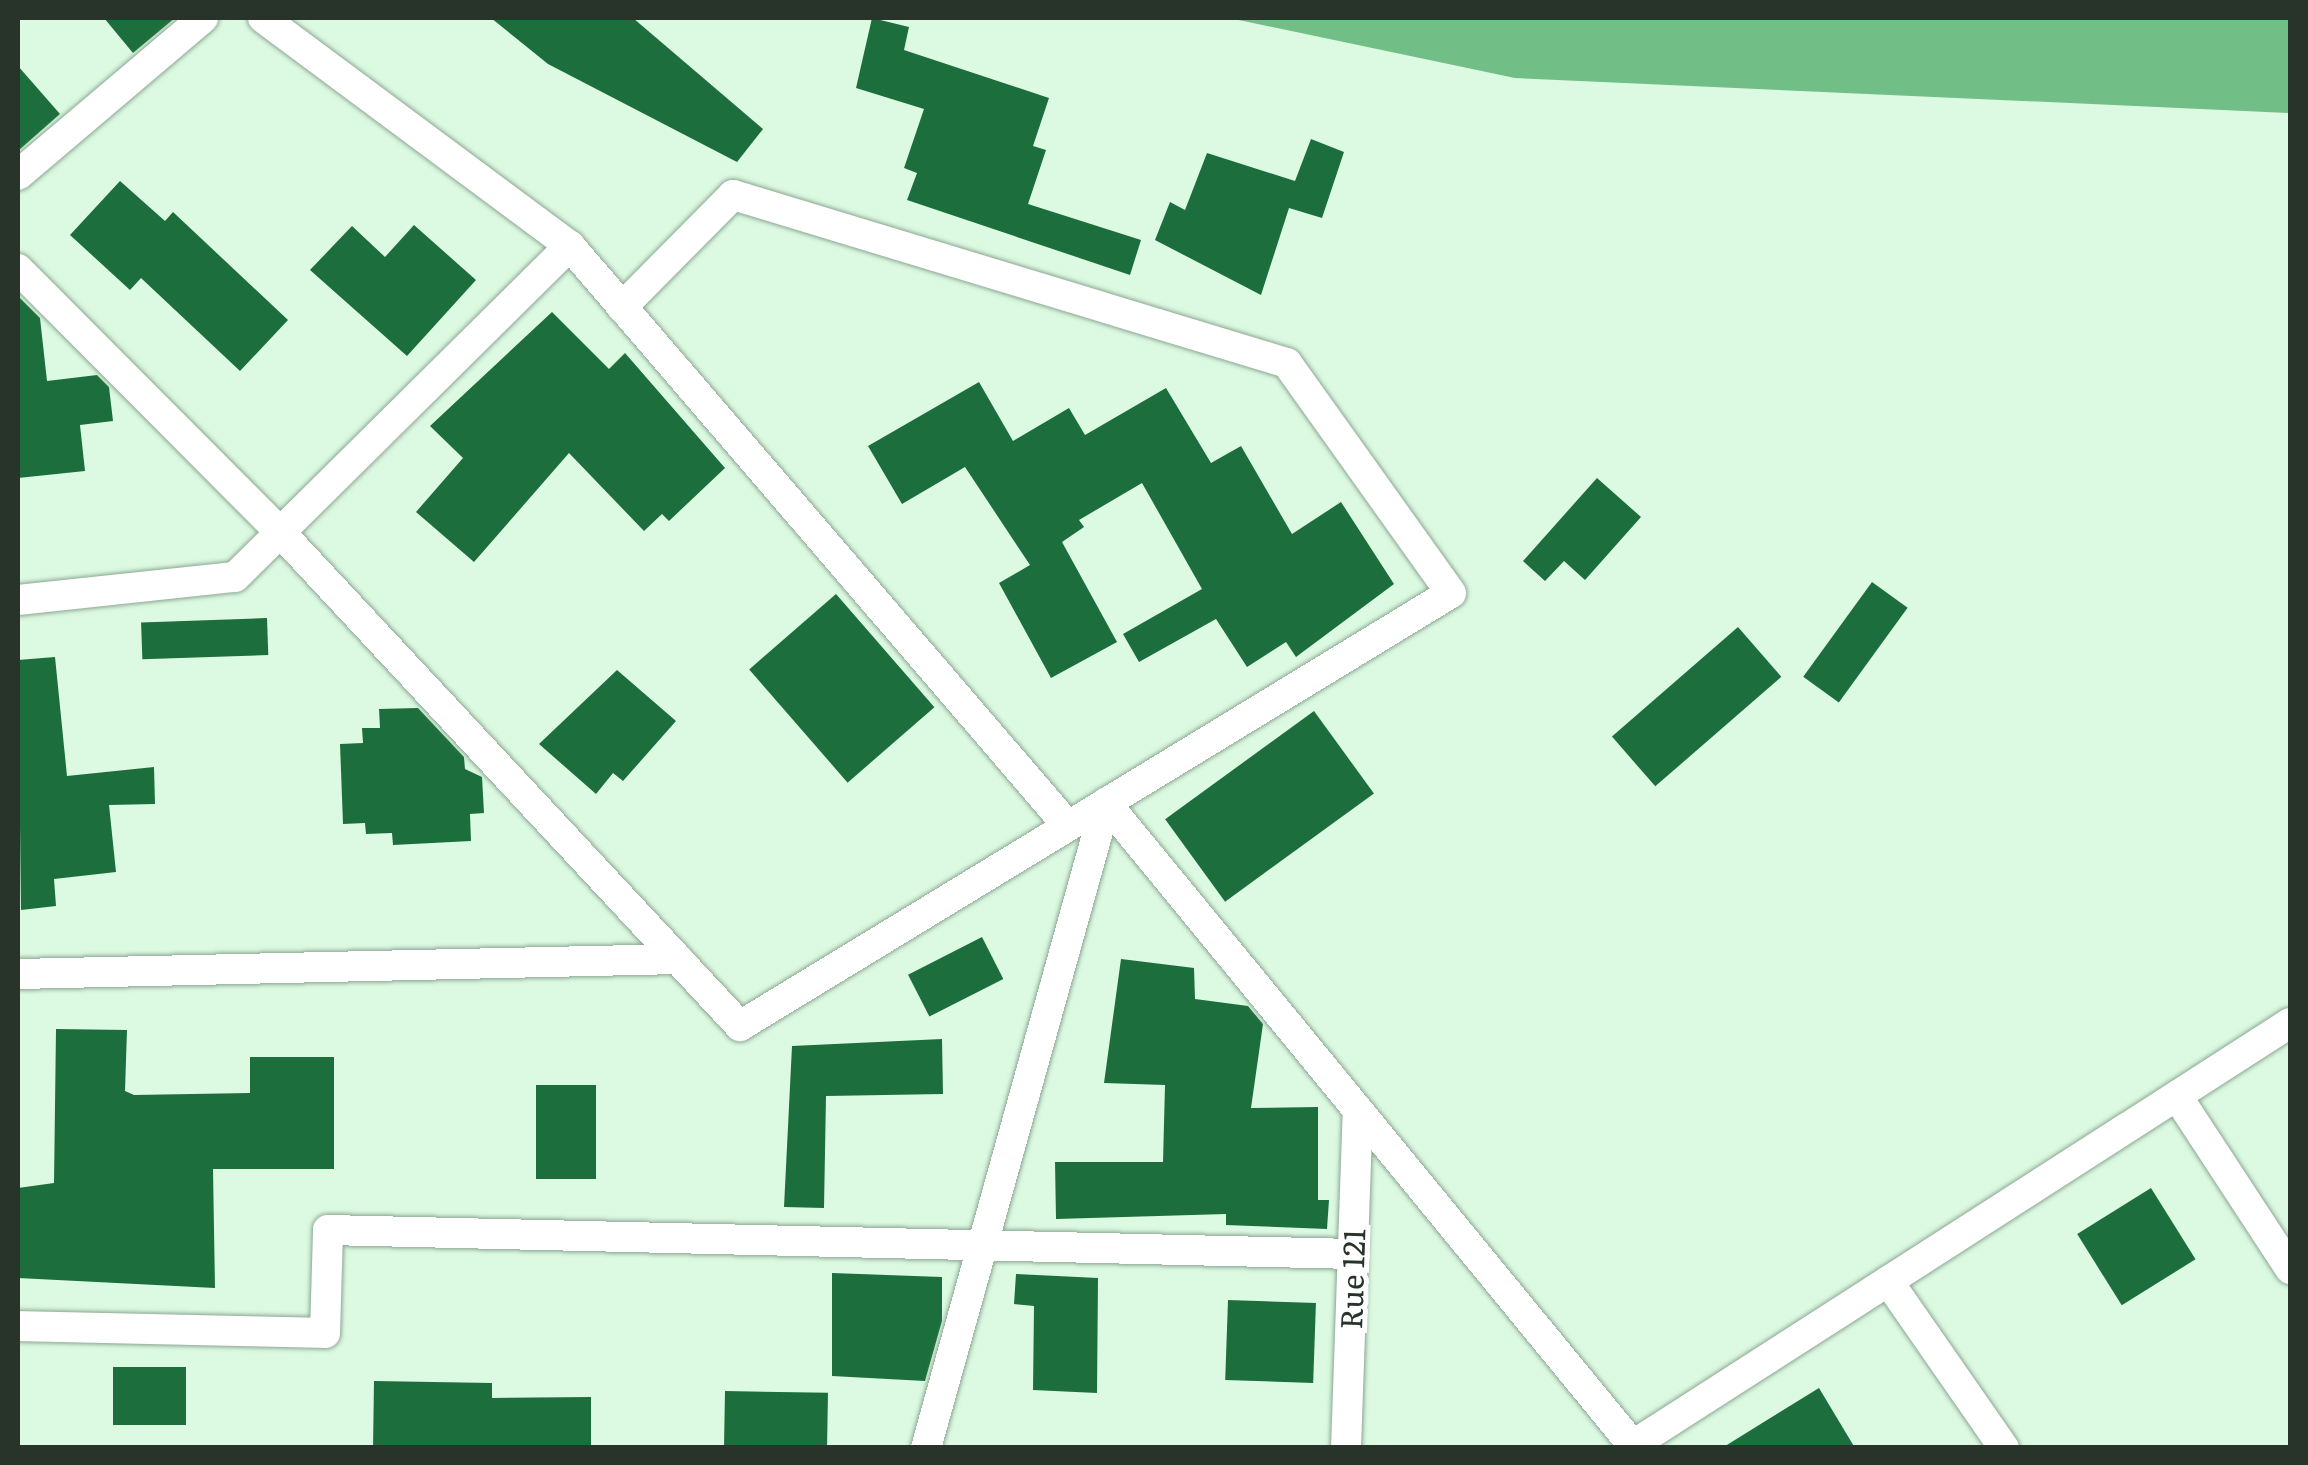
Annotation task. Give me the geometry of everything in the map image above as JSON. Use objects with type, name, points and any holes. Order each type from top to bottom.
[{"type":"street","points":[[18,175],[203,18]]},
{"type":"street","points":[[263,18],[570,246],[1068,826]]},
{"type":"street","points":[[18,269],[280,532],[740,1026],[1451,593],[1287,363],[733,195],[622,307]]},
{"type":"street","points":[[18,600],[235,577],[570,246]]},
{"type":"street","points":[[1106,803],[1634,1446],[2290,1023]]},
{"type":"street","points":[[926,1448],[1106,803]]},
{"type":"street","points":[[18,974],[678,959]]},
{"type":"street","points":[[2177,1096],[2290,1269]]},
{"type":"street","name":"Rue 121","points":[[1346,1448],[1358,1110]]},
{"type":"street","points":[[18,1326],[325,1333],[328,1230],[1350,1254]]},
{"type":"street","points":[[1888,1281],[2004,1448]]},
{"type":"shaded area","points":[[1229,18],[2290,18],[2290,113],[1515,78]]},
{"type":"building","points":[[104,18],[175,18],[133,53]]},
{"type":"building","points":[[491,18],[633,18],[763,129],[737,162],[548,64]]},
{"type":"building","points":[[872,18],[909,27],[904,50],[1049,98],[1033,146],[1046,150],[1028,204],[1141,240],[1130,275],[907,200],[917,173],[904,168],[924,109],[856,88]]},
{"type":"building","points":[[18,66],[60,114],[18,151]]},
{"type":"building","points":[[1311,139],[1344,152],[1322,218],[1289,208],[1261,295],[1155,240],[1170,202],[1185,210],[1207,153],[1295,181]]},
{"type":"building","points":[[120,181],[165,221],[173,212],[288,320],[240,371],[141,278],[130,290],[70,235]]},
{"type":"building","points":[[414,225],[476,280],[407,356],[310,270],[352,226],[385,257]]},
{"type":"building","points":[[18,296],[40,318],[47,381],[97,375],[109,387],[113,421],[80,425],[85,471],[18,478]]},
{"type":"building","points":[[552,312],[609,369],[625,353],[725,468],[669,521],[662,514],[644,531],[569,453],[474,562],[416,512],[463,458],[430,426]]},
{"type":"building","points":[[979,382],[1013,441],[1069,408],[1085,435],[1166,388],[1211,463],[1241,446],[1292,534],[1341,502],[1394,584],[1296,657],[1286,642],[1247,667],[1216,619],[1139,662],[1123,634],[1202,589],[1142,483],[1079,520],[1084,527],[1062,542],[1117,642],[1051,678],[999,583],[1030,565],[965,467],[902,504],[868,446]]},
{"type":"building","points":[[1597,478],[1641,517],[1585,580],[1564,561],[1545,581],[1523,561]]},
{"type":"building","points":[[1872,582],[1908,608],[1839,703],[1803,677]]},
{"type":"building","points":[[836,594],[934,707],[848,783],[749,669]]},
{"type":"building","points":[[267,618],[268,655],[142,659],[141,622]]},
{"type":"building","points":[[1738,627],[1781,677],[1655,786],[1612,737]]},
{"type":"building","points":[[55,657],[67,776],[154,767],[155,804],[109,805],[116,872],[54,879],[56,906],[21,910],[18,660]]},
{"type":"building","points":[[617,670],[676,721],[623,781],[613,773],[596,794],[539,744]]},
{"type":"building","points":[[418,708],[464,757],[465,769],[482,777],[484,813],[470,814],[471,841],[393,845],[392,833],[366,834],[365,823],[343,824],[340,744],[363,743],[362,728],[380,728],[379,709]]},
{"type":"building","points":[[1314,711],[1374,794],[1225,902],[1165,819]]},
{"type":"building","points":[[982,937],[1003,979],[929,1017],[908,975]]},
{"type":"building","points":[[1121,959],[1194,968],[1195,999],[1248,1006],[1263,1024],[1251,1108],[1318,1107],[1318,1200],[1329,1200],[1327,1229],[1226,1225],[1226,1214],[1056,1219],[1055,1162],[1163,1162],[1165,1085],[1104,1083]]},
{"type":"building","points":[[56,1029],[127,1030],[125,1091],[134,1095],[250,1093],[250,1057],[334,1057],[334,1169],[213,1169],[215,1288],[18,1278],[18,1188],[54,1183]]},
{"type":"building","points":[[942,1039],[943,1094],[826,1096],[824,1208],[784,1207],[792,1046]]},
{"type":"building","points":[[536,1085],[596,1085],[596,1179],[536,1179]]},
{"type":"building","points":[[2151,1188],[2196,1259],[2122,1305],[2077,1234]]},
{"type":"building","points":[[832,1273],[942,1277],[942,1321],[925,1381],[832,1376]]},
{"type":"building","points":[[1016,1274],[1098,1278],[1097,1393],[1033,1390],[1034,1306],[1014,1304]]},
{"type":"building","points":[[1228,1300],[1316,1303],[1313,1383],[1225,1380]]},
{"type":"building","points":[[113,1367],[186,1367],[186,1425],[113,1425]]},
{"type":"building","points":[[374,1381],[492,1383],[492,1398],[591,1397],[591,1448],[373,1448]]},
{"type":"building","points":[[1819,1388],[1855,1448],[1722,1448]]},
{"type":"building","points":[[725,1391],[828,1393],[827,1448],[724,1448]]}]
